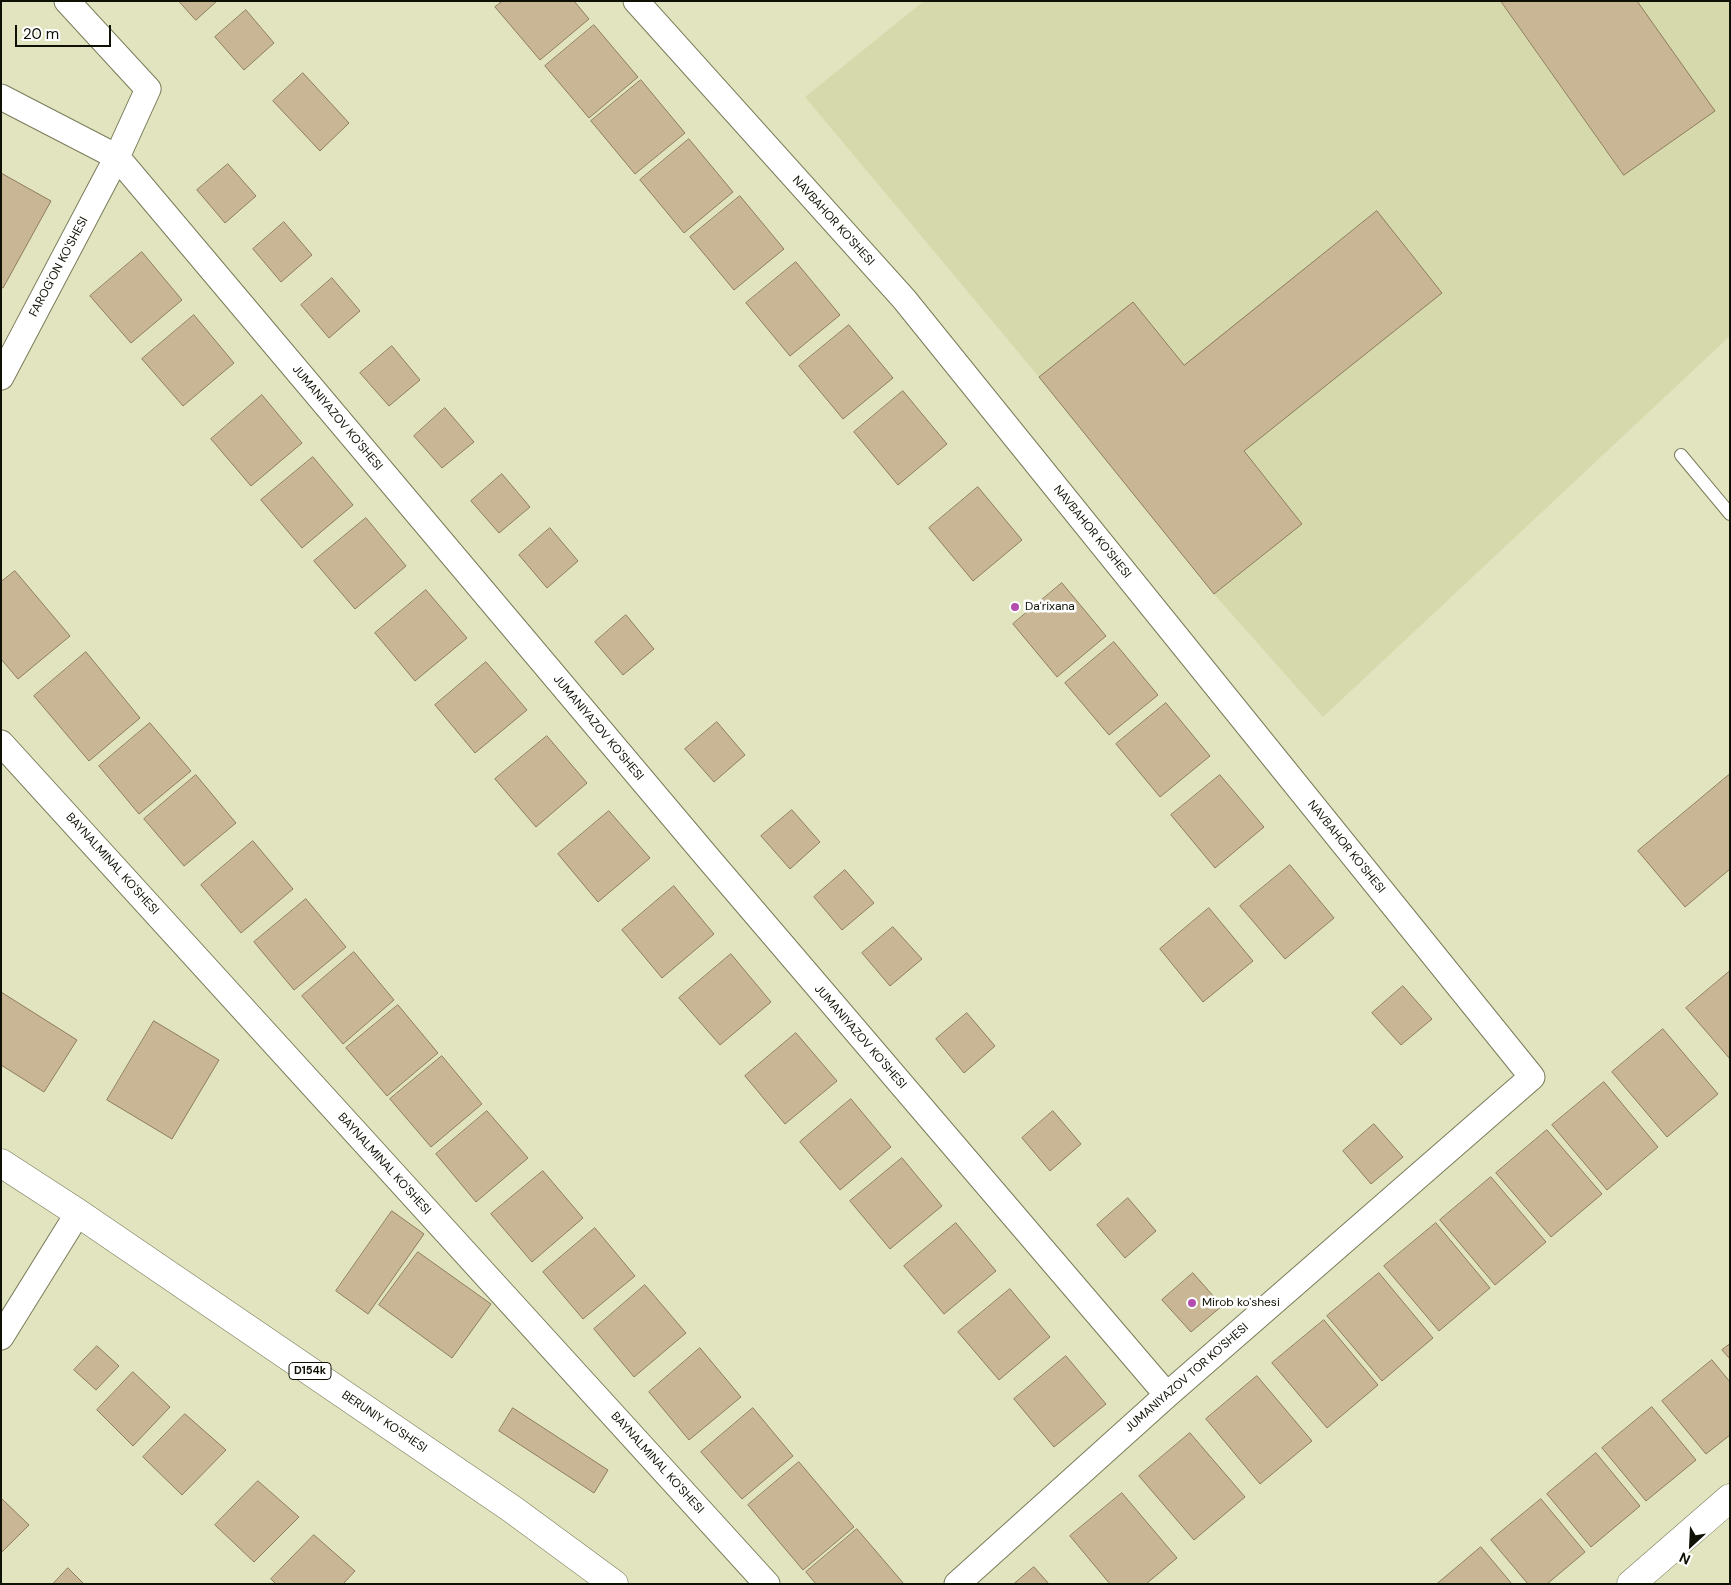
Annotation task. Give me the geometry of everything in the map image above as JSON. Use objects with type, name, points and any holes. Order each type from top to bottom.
[{"type":"main road","name":"BERUNIY KO'SHESI","points":[[1,1163],[78,1213],[512,1509],[614,1584]]},
{"type":"main road","points":[[1631,1584],[1730,1498]]},
{"type":"street","name":"FAROG'ON KO'SHESI","points":[[1,377],[118,157],[148,89],[67,1]]},
{"type":"street","name":"NAVBAHOR KO'SHESI","points":[[636,1],[904,299],[1532,1076]]},
{"type":"street","name":"JUMANIYAZOV KO'SHESI","points":[[1,97],[118,157],[708,858],[1167,1395]]},
{"type":"street","name":"BAYNALMINAL KO'SHESI","points":[[1,743],[768,1584]]},
{"type":"street","name":"JUMANIYAZOV TOR KO'SHESI","points":[[957,1584],[1167,1395],[1532,1076]]},
{"type":"street","points":[[1,1337],[78,1213]]},
{"type":"lane","points":[[1682,455],[1730,514]]},
{"type":"shaded area","points":[[924,1],[1730,1],[1730,336],[1323,717],[1214,594],[1039,377],[805,97]]},
{"type":"building","points":[[179,1],[217,1],[196,20]]},
{"type":"building","points":[[503,1],[574,1],[589,19],[540,60],[495,7]]},
{"type":"building","points":[[1501,1],[1637,1],[1715,111],[1624,175]]},
{"type":"building","points":[[246,10],[274,43],[244,70],[215,37]]},
{"type":"building","points":[[594,25],[638,77],[589,118],[545,66]]},
{"type":"building","points":[[303,73],[349,123],[320,151],[273,101]]},
{"type":"building","points":[[641,80],[685,133],[635,174],[591,121]]},
{"type":"building","points":[[689,139],[733,192],[684,233],[640,180]]},
{"type":"building","points":[[228,164],[256,196],[225,223],[197,190]]},
{"type":"building","points":[[1,173],[51,201],[3,288],[1,287]]},
{"type":"building","points":[[740,196],[784,249],[734,290],[690,237]]},
{"type":"building","points":[[1377,211],[1442,293],[1244,451],[1302,524],[1214,594],[1039,377],[1133,302],[1184,365]]},
{"type":"building","points":[[284,222],[312,255],[281,282],[253,249]]},
{"type":"building","points":[[142,252],[182,300],[131,343],[90,296]]},
{"type":"building","points":[[796,262],[840,315],[790,356],[746,303]]},
{"type":"building","points":[[332,278],[360,311],[329,338],[301,305]]},
{"type":"building","points":[[194,315],[234,363],[183,406],[142,359]]},
{"type":"building","points":[[849,325],[893,378],[843,419],[799,366]]},
{"type":"building","points":[[392,346],[420,380],[389,406],[360,373]]},
{"type":"building","points":[[903,391],[947,444],[898,485],[854,432]]},
{"type":"building","points":[[262,395],[302,443],[251,486],[211,439]]},
{"type":"building","points":[[445,408],[474,442],[442,468],[414,436]]},
{"type":"building","points":[[313,457],[353,505],[302,548],[261,500]]},
{"type":"building","points":[[502,474],[530,507],[499,533],[471,501]]},
{"type":"building","points":[[978,487],[1022,540],[973,581],[929,528]]},
{"type":"building","points":[[366,518],[406,566],[355,609],[314,561]]},
{"type":"building","points":[[550,528],[578,561],[547,588],[519,555]]},
{"type":"building","points":[[15,571],[70,636],[18,679],[1,659],[1,582]]},
{"type":"building","points":[[1062,583],[1106,636],[1057,677],[1013,624]]},
{"type":"building","points":[[426,590],[467,638],[415,681],[375,633]]},
{"type":"building","points":[[626,615],[654,649],[623,675],[595,642]]},
{"type":"building","points":[[1114,642],[1158,695],[1109,735],[1065,683]]},
{"type":"building","points":[[86,652],[140,718],[89,761],[34,696]]},
{"type":"building","points":[[486,662],[527,710],[475,753],[435,705]]},
{"type":"building","points":[[1166,703],[1210,756],[1160,797],[1116,744]]},
{"type":"building","points":[[717,722],[745,755],[714,782],[685,749]]},
{"type":"building","points":[[150,723],[191,771],[139,814],[99,766]]},
{"type":"building","points":[[547,736],[587,783],[536,827],[495,779]]},
{"type":"building","points":[[1730,774],[1730,869],[1685,907],[1638,851]]},
{"type":"building","points":[[196,775],[236,823],[184,866],[144,819]]},
{"type":"building","points":[[1220,775],[1264,827],[1215,868],[1171,815]]},
{"type":"building","points":[[792,810],[820,842],[790,869],[761,836]]},
{"type":"building","points":[[609,811],[650,858],[598,902],[558,854]]},
{"type":"building","points":[[253,841],[293,889],[241,933],[201,885]]},
{"type":"building","points":[[1290,865],[1334,918],[1285,959],[1240,906]]},
{"type":"building","points":[[845,870],[874,903],[842,930],[814,897]]},
{"type":"building","points":[[674,886],[714,934],[662,978],[622,930]]},
{"type":"building","points":[[306,899],[346,947],[294,990],[254,942]]},
{"type":"building","points":[[1209,908],[1253,961],[1203,1002],[1160,949]]},
{"type":"building","points":[[893,927],[922,959],[890,986],[862,953]]},
{"type":"building","points":[[354,952],[394,1000],[343,1044],[302,996]]},
{"type":"building","points":[[731,954],[771,1002],[720,1045],[679,998]]},
{"type":"building","points":[[1730,971],[1730,1059],[1686,1008]]},
{"type":"building","points":[[1403,986],[1432,1019],[1401,1045],[1372,1013]]},
{"type":"building","points":[[1,992],[77,1040],[44,1092],[1,1065]]},
{"type":"building","points":[[398,1005],[438,1053],[387,1096],[346,1048]]},
{"type":"building","points":[[967,1013],[995,1046],[964,1073],[936,1039]]},
{"type":"building","points":[[154,1021],[219,1060],[172,1139],[107,1100]]},
{"type":"building","points":[[1663,1029],[1718,1094],[1667,1137],[1612,1072]]},
{"type":"building","points":[[796,1033],[837,1081],[785,1124],[745,1076]]},
{"type":"building","points":[[442,1056],[482,1104],[431,1147],[390,1099]]},
{"type":"building","points":[[1604,1082],[1658,1147],[1607,1190],[1552,1125]]},
{"type":"building","points":[[851,1099],[891,1147],[840,1190],[800,1142]]},
{"type":"building","points":[[487,1111],[528,1158],[476,1202],[436,1154]]},
{"type":"building","points":[[1053,1111],[1081,1144],[1050,1171],[1022,1138]]},
{"type":"building","points":[[1374,1124],[1403,1157],[1371,1184],[1343,1151]]},
{"type":"building","points":[[1547,1130],[1602,1194],[1551,1237],[1496,1173]]},
{"type":"building","points":[[902,1158],[942,1206],[890,1249],[850,1201]]},
{"type":"building","points":[[543,1171],[583,1218],[532,1262],[491,1214]]},
{"type":"building","points":[[1491,1177],[1546,1242],[1495,1285],[1440,1220]]},
{"type":"building","points":[[1128,1198],[1156,1231],[1125,1258],[1097,1225]]},
{"type":"building","points":[[392,1211],[424,1234],[368,1314],[336,1291]]},
{"type":"building","points":[[956,1223],[996,1271],[944,1314],[904,1266]]},
{"type":"building","points":[[1436,1223],[1490,1288],[1439,1331],[1384,1266]]},
{"type":"building","points":[[595,1228],[635,1276],[583,1319],[543,1272]]},
{"type":"building","points":[[418,1252],[491,1304],[452,1358],[379,1305]]},
{"type":"building","name":"Mirob ko'shesi","points":[[1193,1273],[1222,1306],[1191,1332],[1162,1300]]},
{"type":"building","points":[[1379,1273],[1433,1338],[1382,1381],[1327,1316]]},
{"type":"building","points":[[645,1285],[686,1333],[634,1377],[594,1329]]},
{"type":"building","points":[[1010,1289],[1050,1337],[999,1380],[958,1332]]},
{"type":"building","points":[[1324,1320],[1378,1385],[1327,1428],[1272,1363]]},
{"type":"building","points":[[1730,1344],[1730,1359],[1722,1350]]},
{"type":"building","points":[[97,1346],[119,1366],[96,1390],[74,1370]]},
{"type":"building","points":[[700,1348],[741,1397],[689,1440],[649,1392]]},
{"type":"building","points":[[1066,1356],[1106,1404],[1054,1447],[1014,1399]]},
{"type":"building","points":[[1712,1360],[1730,1382],[1730,1435],[1706,1454],[1662,1401]]},
{"type":"building","points":[[133,1372],[170,1407],[133,1446],[97,1410]]},
{"type":"building","points":[[1257,1376],[1312,1441],[1260,1484],[1206,1419]]},
{"type":"building","points":[[1652,1407],[1696,1460],[1646,1501],[1602,1448]]},
{"type":"building","points":[[513,1408],[608,1470],[594,1493],[499,1431]]},
{"type":"building","points":[[753,1408],[793,1456],[742,1499],[701,1452]]},
{"type":"building","points":[[185,1414],[226,1450],[182,1495],[143,1457]]},
{"type":"building","points":[[1190,1433],[1245,1497],[1194,1540],[1139,1476]]},
{"type":"building","points":[[1596,1453],[1640,1506],[1591,1547],[1547,1494]]},
{"type":"building","points":[[799,1462],[854,1527],[803,1570],[748,1505]]},
{"type":"building","points":[[258,1481],[299,1517],[254,1562],[215,1525]]},
{"type":"building","points":[[1122,1493],[1177,1558],[1146,1584],[1110,1584],[1070,1536]]},
{"type":"building","points":[[1,1498],[29,1525],[1,1553]]},
{"type":"building","points":[[1541,1499],[1585,1552],[1547,1584],[1528,1584],[1491,1540]]},
{"type":"building","points":[[857,1529],[904,1584],[816,1584],[806,1572]]},
{"type":"building","points":[[314,1535],[355,1571],[343,1584],[276,1584],[271,1579]]},
{"type":"building","points":[[1481,1547],[1512,1584],[1437,1584]]},
{"type":"building","points":[[1034,1567],[1049,1584],[1014,1584]]},
{"type":"building","points":[[68,1568],[84,1584],[53,1584]]},
{"type":"place","name":"Da'rixana","points":[[1015,607]]},
{"type":"place","name":"Mirob ko'shesi","points":[[1192,1303]]}]
